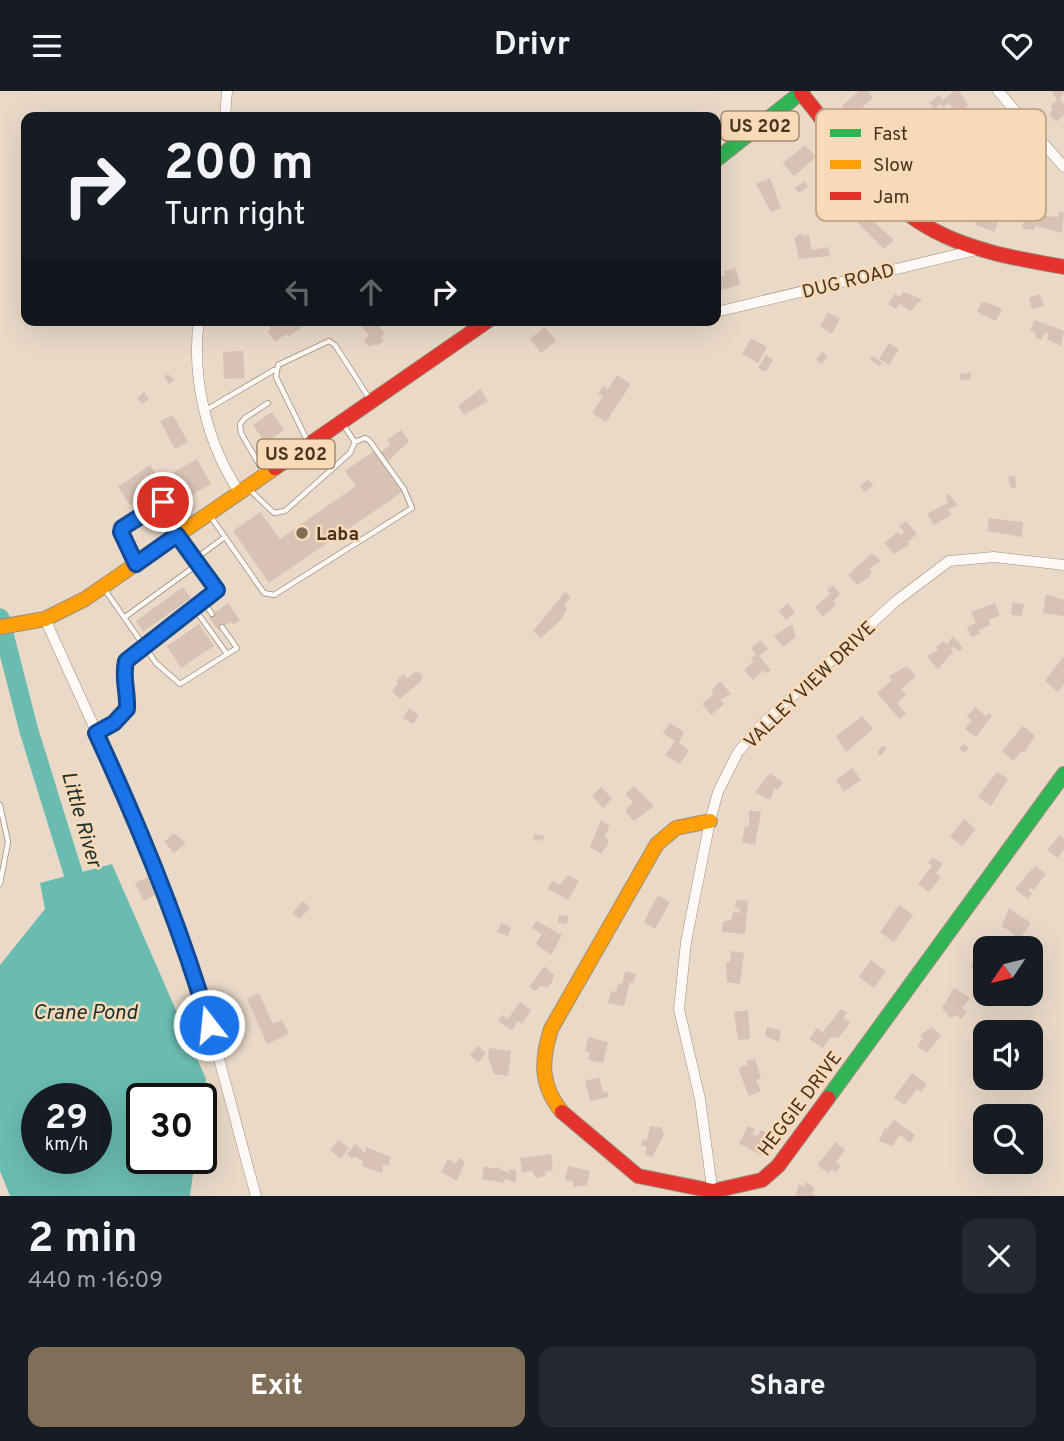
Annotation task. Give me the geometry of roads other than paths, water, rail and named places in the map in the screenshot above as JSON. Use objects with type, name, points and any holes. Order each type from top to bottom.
[{"type":"main road","name":"US 202","points":[[721,156],[802,92]]},
{"type":"main road","points":[[802,92],[816,109]]},
{"type":"main road","points":[[917,221],[952,240],[1064,267]]},
{"type":"main road","name":"US 202","points":[[0,628],[37,620],[102,586],[480,326]]},
{"type":"main road","name":"HEGGIE DRIVE","points":[[710,821],[676,828],[657,844],[551,1029],[542,1066],[551,1099],[568,1119],[638,1176],[713,1193],[762,1180],[778,1166],[1064,774]]},
{"type":"street","points":[[225,112],[227,91]]},
{"type":"street","points":[[998,91],[1014,109]]},
{"type":"street","points":[[1046,146],[1064,167]]},
{"type":"street","name":"DUG ROAD","points":[[721,311],[874,272],[981,249]]},
{"type":"street","points":[[199,326],[196,361],[206,411],[231,480],[244,490]]},
{"type":"street","name":"VALLEY VIEW DRIVE","points":[[713,1193],[700,1099],[679,1009],[686,942],[710,821],[718,792],[738,752],[760,726],[896,601],[949,561],[994,557],[1064,565]]},
{"type":"street","points":[[37,620],[96,733],[137,820],[175,918],[256,1196]]},
{"type":"lane","points":[[206,411],[275,370],[278,365],[329,341],[335,345],[371,401]]},
{"type":"lane","points":[[275,370],[300,430],[309,444]]},
{"type":"lane","points":[[265,475],[241,433],[240,424],[268,403]]},
{"type":"lane","points":[[341,422],[355,442]]},
{"type":"lane","points":[[208,513],[269,596],[407,513],[412,502],[365,438],[355,442],[343,462],[285,511],[274,513],[244,490]]},
{"type":"lane","points":[[136,564],[121,532],[122,528],[163,502]]},
{"type":"lane","points":[[96,733],[114,723],[127,709],[128,693],[122,678],[126,661],[217,590],[177,535]]},
{"type":"lane","points":[[125,617],[225,537]]},
{"type":"lane","points":[[102,586],[156,663],[180,684],[237,647],[222,627]]},
{"type":"lane","points":[[203,601],[212,614]]},
{"type":"lane","points":[[194,608],[227,654]]},
{"type":"lane","points":[[0,805],[8,842],[0,884]]},
{"type":"water","name":"Crane Pond","points":[[112,864],[206,1079],[205,1083],[126,1083],[126,1174],[193,1174],[190,1196],[10,1196],[0,1171],[0,965],[45,909],[40,883]]},
{"type":"waterway","name":"Little River","points":[[0,618],[29,731],[78,889],[75,897]]},
{"type":"place","name":"Laba","points":[[302,533]]}]
